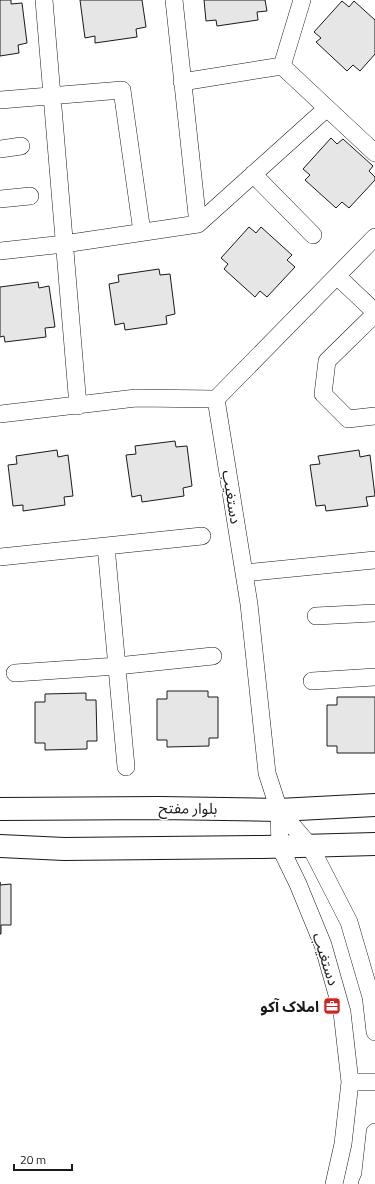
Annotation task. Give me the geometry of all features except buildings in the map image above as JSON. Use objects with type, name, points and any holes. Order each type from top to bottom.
[{"type":"street","points":[[44,0],[78,406]]},
{"type":"street","points":[[174,0],[198,224]]},
{"type":"street","points":[[282,66],[302,0]]},
{"type":"street","points":[[182,82],[282,66]]},
{"type":"street","points":[[282,66],[375,153]]},
{"type":"street","points":[[0,100],[122,90],[142,232]]},
{"type":"street","points":[[0,251],[64,244],[198,224],[327,108]]},
{"type":"street","points":[[0,149],[20,146]]},
{"type":"street","points":[[253,174],[313,235]]},
{"type":"street","points":[[0,199],[30,196]]},
{"type":"street","points":[[0,414],[136,398],[216,399],[375,238]]},
{"type":"street","points":[[337,276],[375,313],[327,361],[323,394],[348,419],[375,416]]},
{"type":"street","name":"دستغیب","points":[[216,399],[249,604],[267,773],[280,810],[280,847],[298,884],[323,945],[342,1012],[350,1082],[343,1144],[334,1184]]},
{"type":"street","points":[[0,557],[202,536]]},
{"type":"street","points":[[106,546],[126,767]]},
{"type":"street","points":[[244,573],[375,560]]},
{"type":"street","points":[[316,616],[375,613]]},
{"type":"street","points":[[15,673],[117,666],[213,656]]},
{"type":"street","points":[[312,681],[375,677]]},
{"type":"street","name":"بلوار مفتح","points":[[0,809],[160,808],[280,810],[375,805]]},
{"type":"street","name":"دستغیب","points":[[280,810],[310,846],[349,922],[371,997],[375,1032]]},
{"type":"street","points":[[0,846],[64,849],[280,847],[375,844]]},
{"type":"street","points":[[350,1082],[375,1082]]},
{"type":"street","points":[[367,1184],[370,1177],[375,1132]]},
{"type":"place","name":"املاک آکو","points":[[332,1006]]}]
